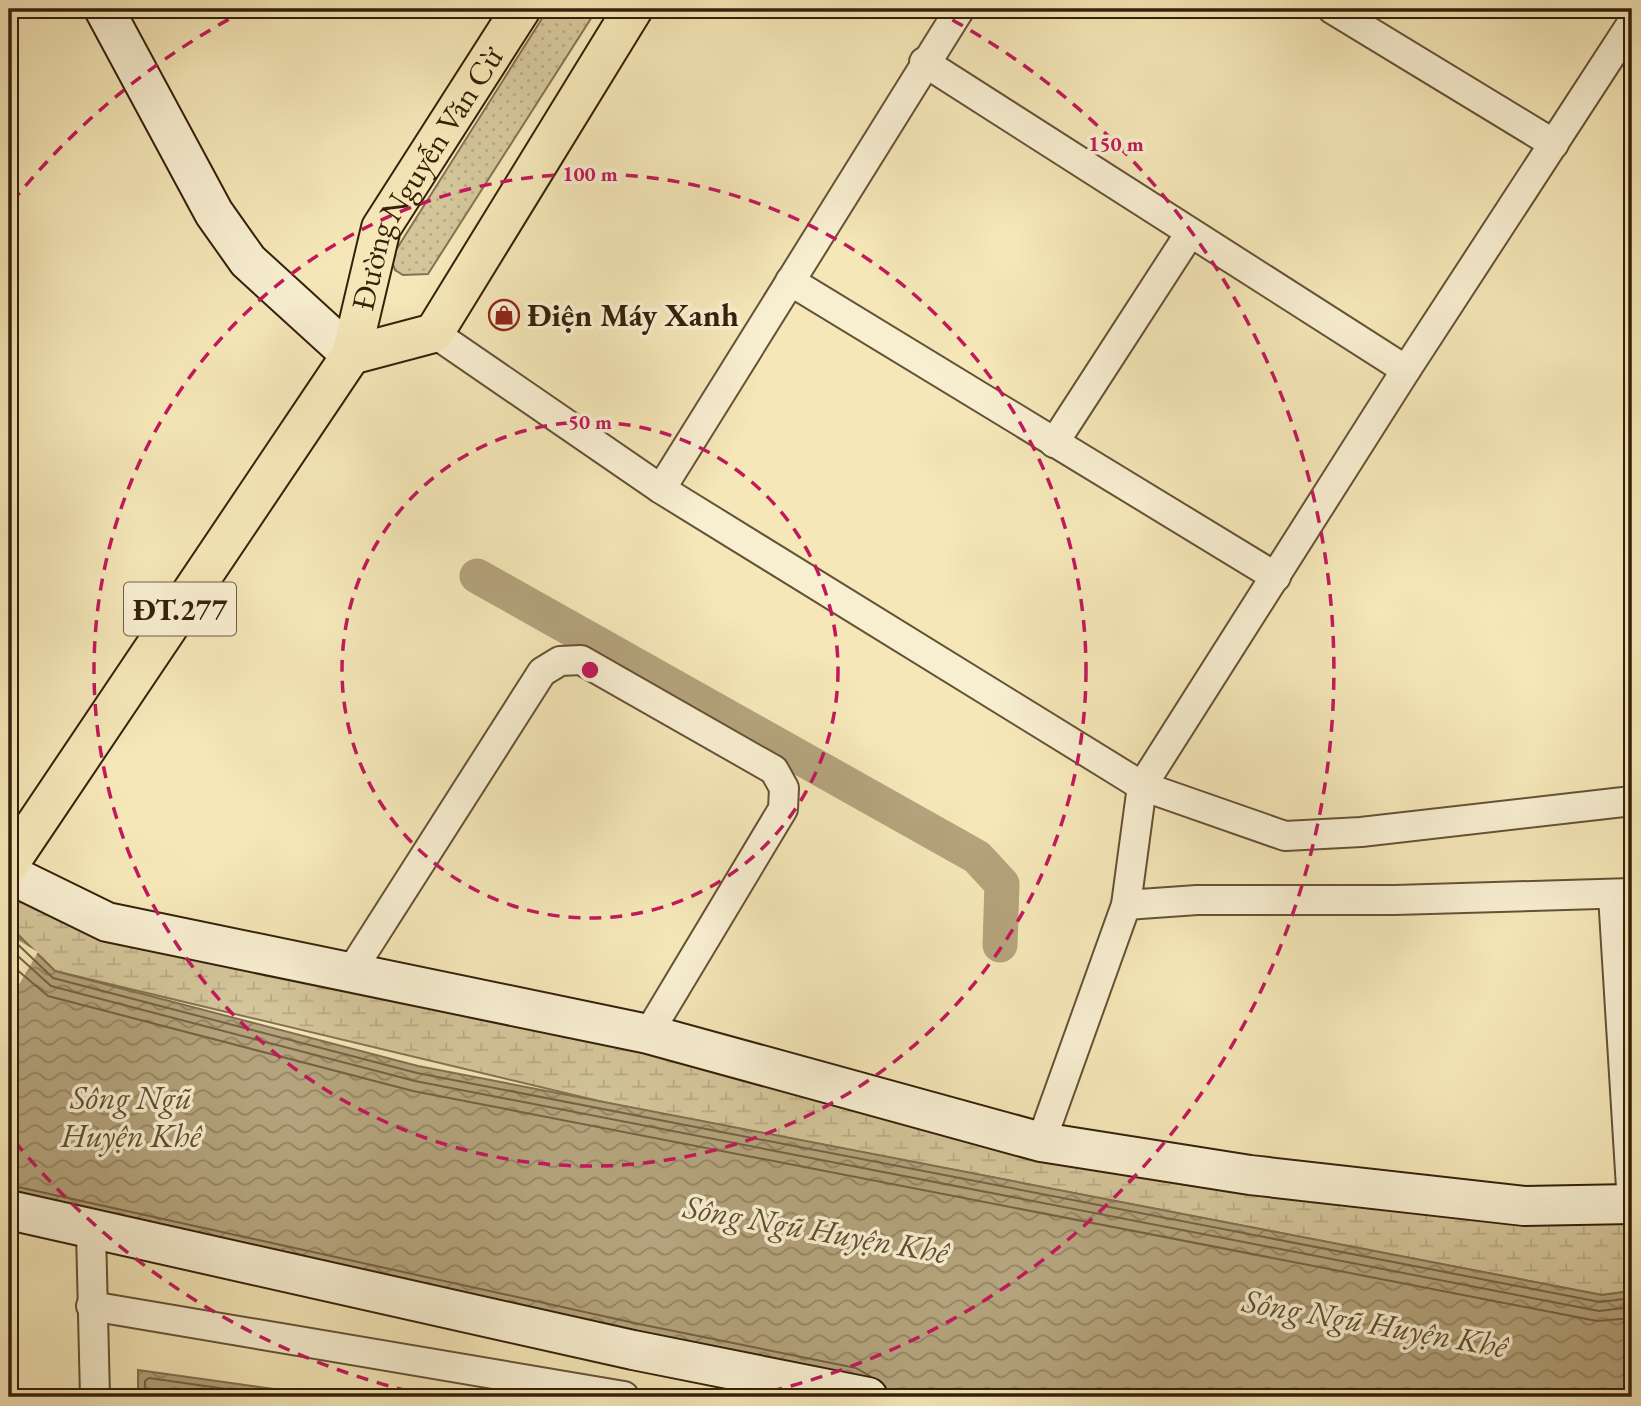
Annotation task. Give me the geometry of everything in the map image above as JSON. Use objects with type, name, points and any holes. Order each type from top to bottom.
[{"type":"main road","points":[[104,9],[214,213],[248,261],[351,355]]},
{"type":"main road","name":"Đường Nguyễn Văn Cừ","points":[[9,864],[351,355],[381,228],[521,9]]},
{"type":"main road","points":[[434,333],[633,9]]},
{"type":"main road","name":"Đường Nguyễn Văn Cừ","points":[[351,355],[434,333]]},
{"type":"main road","points":[[9,874],[107,922],[648,1034],[1041,1142],[1250,1175],[1524,1206],[1632,1204]]},
{"type":"main road","points":[[9,1210],[91,1231],[633,1350],[868,1397]]},
{"type":"street","points":[[661,489],[924,62],[960,9]]},
{"type":"street","points":[[1332,9],[1554,144]]},
{"type":"street","points":[[1041,1142],[1126,905],[1142,786],[1406,370],[1554,144],[1629,37]]},
{"type":"street","points":[[924,62],[1406,370]]},
{"type":"street","points":[[1054,443],[1190,233]]},
{"type":"street","points":[[790,281],[1276,577]]},
{"type":"street","points":[[434,333],[661,489],[1142,786],[1285,836],[1361,832],[1632,801]]},
{"type":"street","points":[[350,973],[542,672],[560,660],[581,660],[774,769],[784,789],[783,809],[648,1034]]},
{"type":"street","points":[[1126,905],[1197,900],[1623,894],[1632,1204]]},
{"type":"street","points":[[91,1231],[95,1397]]},
{"type":"street","points":[[91,1306],[624,1396],[633,1350]]},
{"type":"green space","points":[[548,9],[597,9],[428,274],[403,275],[395,270],[392,261],[396,250]]},
{"type":"green space","points":[[9,874],[107,922],[1041,1142],[1632,1204],[1632,1291],[1602,1295],[607,1103],[55,971],[9,926]]},
{"type":"water","name":"Sông Ngũ Huyện Khê","points":[[9,926],[55,971],[418,1066],[1602,1295],[1632,1291],[1632,1397],[868,1397],[9,1210]]},
{"type":"water","points":[[138,1370],[332,1397],[138,1397]]},
{"type":"pier","points":[[9,935],[38,952],[9,1002]]},
{"type":"waterway","points":[[477,576],[977,857],[1002,884],[1000,945]]},
{"type":"place","name":"Điện Máy Xanh","points":[[504,315]]}]
